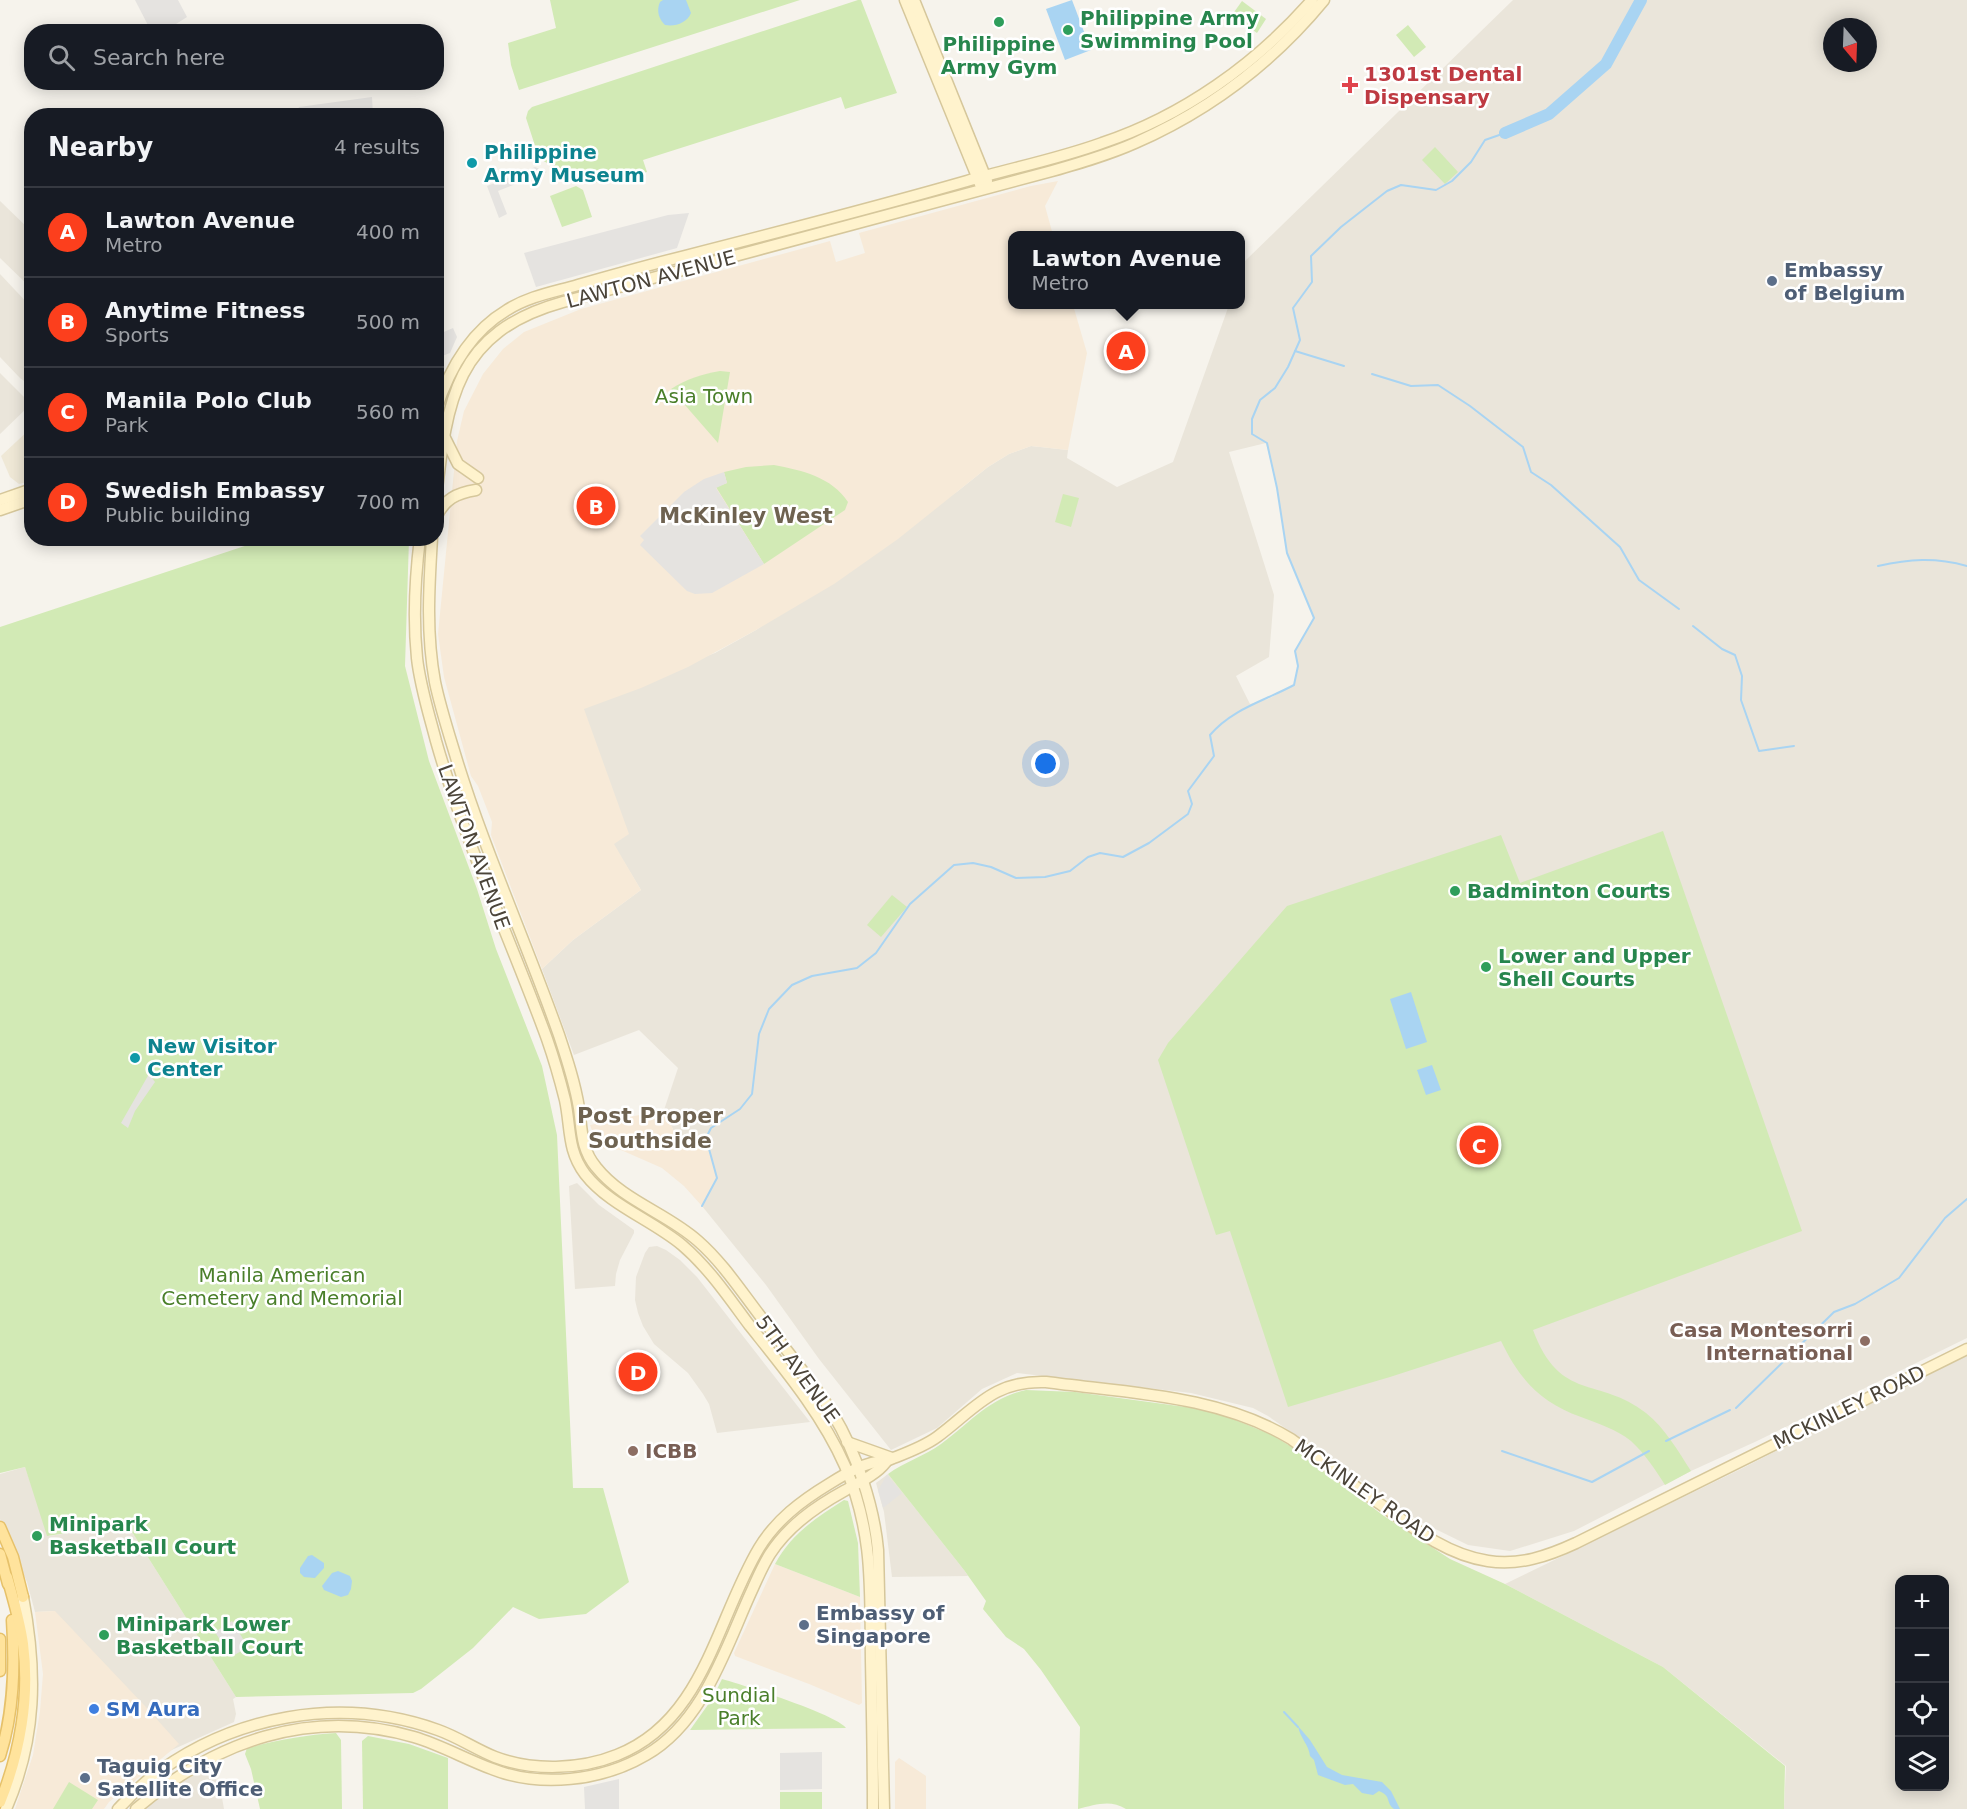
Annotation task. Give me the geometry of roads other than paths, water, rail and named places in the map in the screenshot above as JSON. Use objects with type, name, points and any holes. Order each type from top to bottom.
[{"type":"main road","points":[[905,0],[944,82]]},
{"type":"main road","points":[[914,0],[985,189]]},
{"type":"main road","name":"LAWTON AVENUE","points":[[444,389],[450,374],[468,344],[501,314],[524,301],[1103,143],[1136,130],[1182,107],[1254,57],[1272,42],[1312,0]]},
{"type":"main road","name":"LAWTON AVENUE","points":[[444,436],[453,395],[471,363],[498,331],[527,314],[562,302],[985,189],[1110,153],[1136,143],[1185,118],[1230,89],[1300,28],[1324,0]]},
{"type":"main road","points":[[973,153],[1003,171]]},
{"type":"main road","points":[[955,184],[966,172],[973,153]]},
{"type":"main road","points":[[444,436],[459,464],[478,478]]},
{"type":"main road","points":[[444,504],[452,497],[476,490]]},
{"type":"main road","points":[[0,500],[24,492]]},
{"type":"main road","points":[[0,510],[24,502]]},
{"type":"main road","name":"LAWTON AVENUE","points":[[419,546],[415,630],[422,687],[443,766],[560,1080],[566,1103],[570,1148]]},
{"type":"main road","name":"LAWTON AVENUE","points":[[431,546],[428,600],[435,683],[466,790],[492,864],[559,1035],[579,1108],[584,1144]]},
{"type":"main road","name":"5TH AVENUE","points":[[584,1144],[595,1166],[608,1179],[631,1197],[672,1221],[709,1251],[816,1389],[834,1416],[847,1442],[857,1484],[875,1527],[878,1550],[884,1809]]},
{"type":"main road","name":"5TH AVENUE","points":[[570,1148],[586,1174],[599,1186],[682,1245],[712,1277],[806,1398],[853,1471]]},
{"type":"main road","name":"MCKINLEY ROAD","points":[[136,1809],[174,1779],[222,1752],[261,1737],[317,1726],[374,1729],[412,1737],[493,1770],[527,1777],[553,1779],[583,1777],[629,1764],[664,1742],[694,1710],[770,1554],[785,1534],[816,1507],[857,1484],[889,1460],[937,1437],[992,1393],[1028,1381],[1202,1403],[1245,1416],[1273,1428],[1415,1530],[1455,1552],[1489,1562],[1525,1561],[1549,1555],[1576,1543],[1967,1349]]},
{"type":"main road","points":[[847,1442],[889,1460]]},
{"type":"main road","name":"MCKINLEY ROAD","points":[[118,1809],[147,1780],[189,1752],[252,1725],[297,1714],[344,1713],[396,1719],[440,1731],[497,1758],[529,1764],[552,1766],[583,1764],[626,1752],[656,1732],[684,1703],[700,1674],[750,1566],[775,1526],[808,1497],[853,1471],[889,1460]]},
{"type":"main road","name":"5TH AVENUE","points":[[857,1484],[870,1572],[873,1809]]},
{"type":"main road","points":[[0,1527],[13,1557],[31,1643],[32,1708],[28,1741],[20,1772],[6,1809]]},
{"type":"main road","points":[[0,1554],[23,1642],[25,1686],[18,1748],[0,1802]]},
{"type":"main road","points":[[0,1756],[13,1691],[14,1649],[7,1577]]},
{"type":"main road","points":[[0,1640],[0,1671]]},
{"type":"water","points":[[686,0],[691,13],[680,24],[665,25],[658,12],[660,2]]},
{"type":"water","name":"Philippine Army Swimming Pool","points":[[1072,0],[1091,50],[1065,60],[1046,9]]},
{"type":"water","points":[[1411,992],[1427,1042],[1406,1049],[1390,999]]},
{"type":"water","points":[[1432,1065],[1441,1090],[1426,1095],[1417,1070]]},
{"type":"water","points":[[312,1555],[324,1563],[324,1568],[315,1578],[304,1577],[300,1573],[300,1568],[308,1556]]},
{"type":"water","points":[[338,1571],[350,1576],[352,1581],[348,1595],[341,1597],[324,1590],[322,1586],[332,1573]]},
{"type":"water","points":[[1298,1726],[1327,1767],[1342,1775],[1382,1782],[1391,1791],[1400,1809],[1394,1809],[1386,1795],[1379,1791],[1373,1795],[1362,1793],[1353,1784],[1345,1785],[1318,1775],[1314,1760],[1310,1756]]},
{"type":"waterway","points":[[1505,133],[1549,114],[1606,64],[1641,0]]},
{"type":"waterway","points":[[702,1206],[717,1178],[706,1138],[711,1128],[740,1109],[752,1094],[759,1034],[769,1009],[792,985],[812,976],[857,968],[876,953],[910,904],[954,865],[973,863],[991,867],[1016,878],[1045,877],[1070,871],[1088,857],[1100,853],[1123,857],[1149,843],[1188,814],[1192,804],[1188,791],[1214,756],[1210,735],[1238,712],[1294,685],[1298,666],[1295,651],[1314,618],[1287,553],[1267,443],[1252,434],[1252,419],[1260,400],[1275,388],[1288,367],[1300,340],[1293,308],[1312,282],[1311,256],[1341,227],[1387,191],[1401,185],[1436,190],[1452,181],[1471,162],[1485,140],[1505,133]]},
{"type":"waterway","points":[[1295,351],[1344,366]]},
{"type":"waterway","points":[[1372,374],[1411,386],[1438,385],[1470,406],[1523,447],[1531,472],[1551,485],[1620,547],[1639,580],[1679,609]]},
{"type":"waterway","points":[[1878,566],[1922,560],[1944,561],[1967,566]]},
{"type":"waterway","points":[[1693,626],[1722,649],[1735,655],[1742,676],[1741,700],[1759,751],[1794,746]]},
{"type":"waterway","points":[[1736,1408],[1834,1312],[1855,1304],[1899,1278],[1945,1218],[1967,1199]]},
{"type":"waterway","points":[[1666,1441],[1730,1410]]},
{"type":"waterway","points":[[1502,1451],[1592,1482],[1649,1451]]},
{"type":"waterway","points":[[1284,1712],[1298,1727]]},
{"type":"place","name":"Philippine Army Gym","points":[[999,22]]},
{"type":"place","name":"Philippine Army Swimming Pool","points":[[1068,30]]},
{"type":"place","name":"1301st Dental Dispensary","points":[[1350,85]]},
{"type":"place","name":"Philippine Army Museum","points":[[472,163]]},
{"type":"place","name":"Embassy of Belgium","points":[[1772,281]]},
{"type":"place","name":"Lawton Avenue","points":[[1126,351]]},
{"type":"place","name":"Anytime Fitness","points":[[596,506]]},
{"type":"place","name":"Badminton Courts","points":[[1455,891]]},
{"type":"place","name":"Lower and Upper Shell Courts","points":[[1486,967]]},
{"type":"place","name":"New Visitor Center","points":[[135,1058]]},
{"type":"place","name":"Manila Polo Club","points":[[1479,1145]]},
{"type":"place","name":"Casa Montesorri International","points":[[1865,1341]]},
{"type":"place","name":"Swedish Embassy","points":[[638,1372]]},
{"type":"place","name":"ICBB","points":[[633,1451]]},
{"type":"place","name":"Minipark Basketball Court","points":[[37,1536]]},
{"type":"place","name":"Embassy of Singapore","points":[[804,1625]]},
{"type":"place","name":"Minipark Lower Basketball Court","points":[[104,1635]]},
{"type":"place","name":"SM Aura","points":[[94,1709]]},
{"type":"place","name":"Taguig City Satellite Office","points":[[85,1778]]},
{"type":"district","name":"McKinley West","points":[[746,516]]},
{"type":"district","name":"Post Proper Southside","points":[[650,1128]]},
{"type":"park label","name":"Asia Town","points":[[704,396]]},
{"type":"park label","name":"Manila American Cemetery and Memorial","points":[[282,1286]]},
{"type":"park label","name":"Sundial Park","points":[[739,1706]]}]
